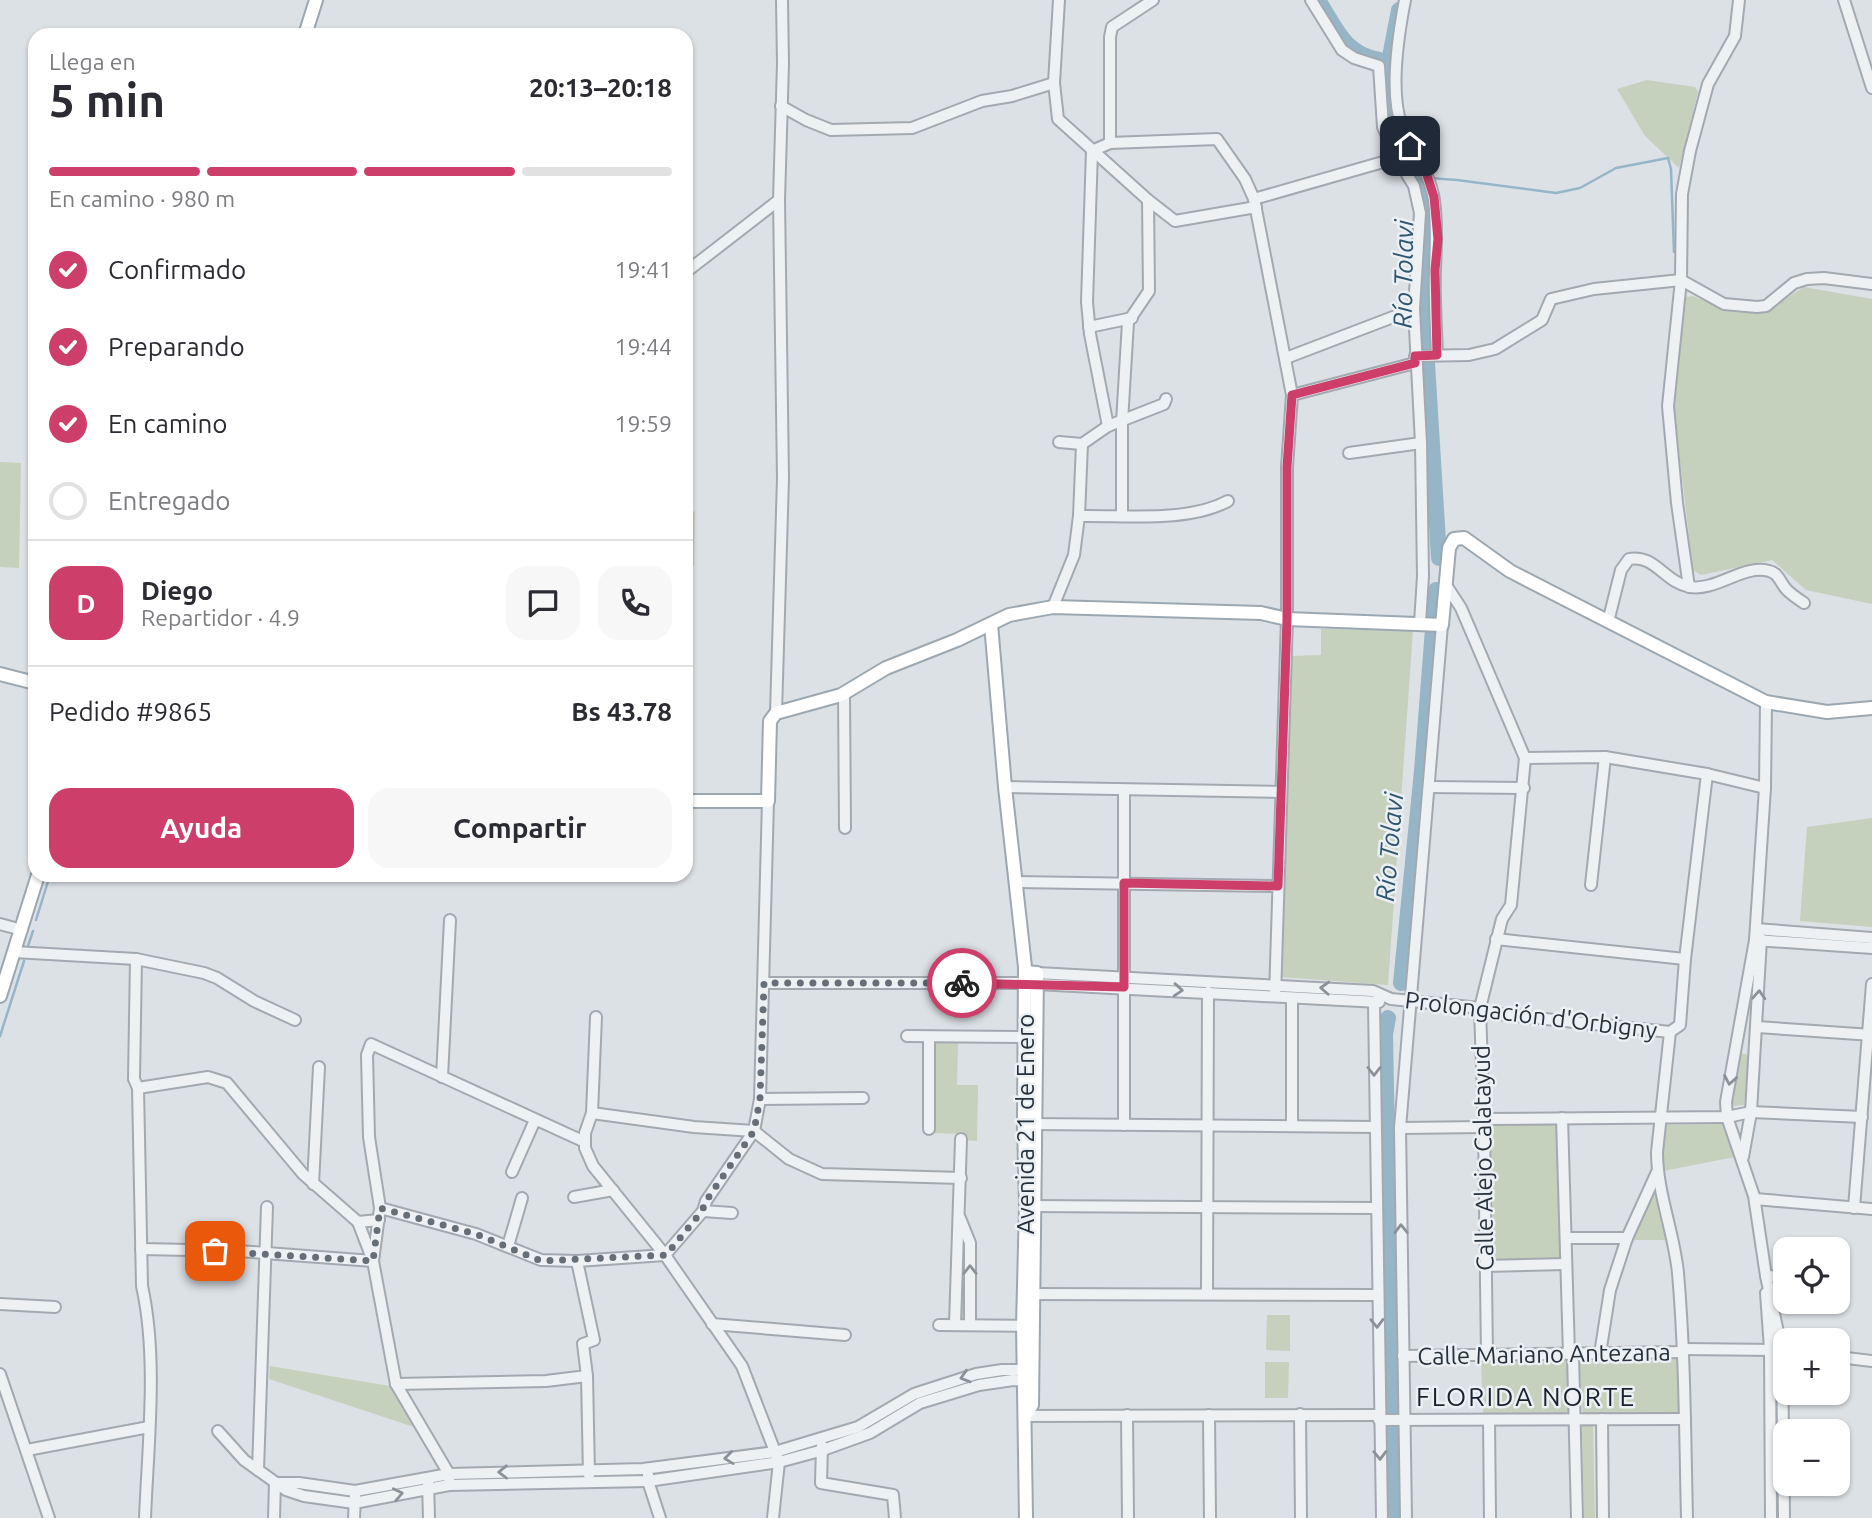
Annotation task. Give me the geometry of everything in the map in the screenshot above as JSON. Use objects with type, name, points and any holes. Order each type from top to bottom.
[{"type":"main road","points":[[307,28],[316,0]]},
{"type":"main road","points":[[693,801],[768,801],[770,722],[776,713],[844,693],[886,668],[957,640],[1009,615],[1053,607],[1261,613],[1287,619],[1442,625],[1448,548],[1454,538],[1464,538],[1510,571],[1766,702],[1827,712],[1872,708]]},
{"type":"main road","name":"Avenida 21 de Enero","points":[[990,624],[1005,787],[1031,978],[1026,1518]]},
{"type":"main road","points":[[0,674],[28,681]]},
{"type":"main road","points":[[0,996],[36,882]]},
{"type":"main road","name":"Avenida 21 de Enero","points":[[1029,1124],[1024,1037],[1031,978]]},
{"type":"street","points":[[776,713],[783,478],[779,200],[782,0]]},
{"type":"street","points":[[1059,0],[1054,83],[1058,119],[1175,221],[1255,203],[1396,158]]},
{"type":"street","points":[[1110,143],[1112,27],[1153,0]]},
{"type":"street","points":[[1311,0],[1342,50],[1354,58],[1379,66],[1383,127],[1396,158],[1414,186],[1420,214],[1414,309],[1421,443],[1423,576],[1420,624]]},
{"type":"street","points":[[1405,0],[1397,44],[1397,99],[1401,124],[1410,146],[1426,172],[1434,197],[1438,239],[1435,270],[1437,355]]},
{"type":"street","points":[[1689,587],[1677,503],[1668,405],[1681,280],[1682,194],[1707,84],[1735,36],[1739,0]]},
{"type":"street","points":[[1844,0],[1872,88]]},
{"type":"street","points":[[781,106],[831,130],[912,128],[982,102],[1054,83]]},
{"type":"street","points":[[1092,151],[1110,143],[1217,139],[1245,179],[1255,203],[1292,395],[1287,467],[1287,619],[1275,990]]},
{"type":"street","points":[[1092,151],[1087,302],[1089,327],[1108,426]]},
{"type":"street","points":[[693,267],[779,200]]},
{"type":"street","points":[[1122,515],[1122,422],[1128,322],[1150,291],[1148,200]]},
{"type":"street","points":[[1292,395],[1415,359],[1437,355],[1469,355],[1495,349],[1542,320],[1551,299],[1594,289],[1681,280],[1724,304],[1738,307],[1766,306],[1786,288],[1807,279],[1824,278],[1872,284]]},
{"type":"street","points":[[1286,358],[1414,309]]},
{"type":"street","points":[[1089,327],[1132,318]]},
{"type":"street","points":[[1059,442],[1082,444],[1108,426],[1164,404],[1166,399]]},
{"type":"street","points":[[1349,453],[1421,443]]},
{"type":"street","points":[[1053,607],[1074,555],[1079,516],[1082,444]]},
{"type":"street","points":[[1079,516],[1193,515],[1228,501]]},
{"type":"street","points":[[1608,622],[1621,570],[1629,559],[1639,557],[1689,587],[1704,587],[1765,569],[1775,572],[1786,589],[1804,603]]},
{"type":"street","points":[[1423,576],[1446,581],[1461,608],[1525,758],[1605,757],[1707,774],[1765,788]]},
{"type":"street","points":[[1406,1518],[1400,1128],[1442,625]]},
{"type":"street","points":[[844,693],[845,828]]},
{"type":"street","points":[[1743,1160],[1751,1112],[1757,1027],[1766,702]]},
{"type":"street","points":[[1591,885],[1605,757]]},
{"type":"street","name":"Calle Alejo Calatayud","points":[[1487,1355],[1480,1008],[1502,919],[1511,905],[1525,758]]},
{"type":"street","points":[[1688,1518],[1684,1351],[1674,1240],[1657,1172],[1670,1032],[1680,1025],[1707,774]]},
{"type":"street","points":[[1005,787],[1281,792]]},
{"type":"street","points":[[1429,787],[1524,788]]},
{"type":"street","points":[[1124,790],[1124,1125]]},
{"type":"street","points":[[359,1222],[380,1214],[476,1234],[541,1261],[666,1255],[702,1211],[754,1131],[760,1099],[768,801]]},
{"type":"street","points":[[1017,882],[1278,886]]},
{"type":"street","points":[[442,1077],[450,920]]},
{"type":"street","points":[[0,924],[22,930]]},
{"type":"street","points":[[1759,935],[1872,938]]},
{"type":"street","points":[[1759,935],[1872,947]]},
{"type":"street","points":[[1759,935],[1726,1102],[1727,1117],[1755,1199],[1766,1276],[1778,1328]]},
{"type":"street","points":[[1496,939],[1685,959]]},
{"type":"street","points":[[14,952],[136,959],[210,975],[254,1001],[295,1020]]},
{"type":"street","points":[[136,959],[134,1079],[138,1088],[142,1286],[148,1331],[150,1393],[145,1518]]},
{"type":"street","name":"Prolongación d'Orbigny","points":[[764,983],[1031,978],[1124,981],[1275,990],[1292,998],[1374,1003],[1391,999],[1410,1000],[1480,1008],[1489,1013],[1670,1032]]},
{"type":"street","name":"Prolongación d'Orbigny","points":[[1124,981],[1208,992],[1373,991],[1391,999]]},
{"type":"street","points":[[1854,1208],[1872,984]]},
{"type":"street","points":[[1207,1294],[1208,992]]},
{"type":"street","points":[[1292,998],[1292,1126]]},
{"type":"street","points":[[1374,1003],[1382,1518]]},
{"type":"street","points":[[596,1017],[592,1113],[585,1133],[585,1142],[593,1166],[666,1255],[742,1366],[777,1457],[773,1518]]},
{"type":"street","points":[[1757,1027],[1870,1035]]},
{"type":"street","points":[[907,1036],[1024,1037]]},
{"type":"street","points":[[929,1037],[929,1129]]},
{"type":"street","points":[[1736,1043],[1755,1045]]},
{"type":"street","points":[[373,1261],[380,1214],[369,1137],[367,1055],[371,1044],[585,1142]]},
{"type":"street","points":[[313,1184],[319,1067]]},
{"type":"street","points":[[138,1088],[208,1077],[227,1083],[313,1184],[359,1222],[373,1261],[396,1384],[449,1479]]},
{"type":"street","points":[[760,1099],[863,1098]]},
{"type":"street","points":[[1400,1128],[1562,1118],[1727,1117],[1751,1112],[1862,1117]]},
{"type":"street","points":[[592,1113],[694,1127],[754,1131],[789,1159],[822,1174],[961,1178]]},
{"type":"street","points":[[1562,1118],[1577,1518]]},
{"type":"street","points":[[512,1172],[535,1120]]},
{"type":"street","points":[[1029,1124],[1375,1127]]},
{"type":"street","points":[[955,1325],[961,1139]]},
{"type":"street","points":[[1600,1353],[1610,1290],[1627,1238],[1657,1172]]},
{"type":"street","points":[[574,1197],[613,1190]]},
{"type":"street","points":[[508,1246],[522,1198]]},
{"type":"street","points":[[1755,1199],[1872,1209]]},
{"type":"street","points":[[1030,1206],[1376,1208]]},
{"type":"street","points":[[258,1470],[267,1207]]},
{"type":"street","points":[[702,1211],[732,1213]]},
{"type":"street","points":[[960,1217],[970,1243],[970,1325]]},
{"type":"street","points":[[1566,1238],[1627,1238]]},
{"type":"street","points":[[141,1249],[265,1253],[373,1261]]},
{"type":"street","points":[[577,1261],[594,1340],[583,1344],[587,1376],[589,1476]]},
{"type":"street","points":[[1485,1266],[1566,1264]]},
{"type":"street","points":[[1766,1276],[1773,1276]]},
{"type":"street","points":[[1766,1276],[1770,1349],[1771,1518]]},
{"type":"street","points":[[1029,1294],[1377,1295]]},
{"type":"street","points":[[0,1304],[55,1307]]},
{"type":"street","points":[[712,1324],[845,1335]]},
{"type":"street","points":[[939,1325],[1028,1326]]},
{"type":"street","name":"Calle Mariano Antezana","points":[[1403,1356],[1773,1350]]},
{"type":"street","points":[[1850,1358],[1872,1361]]},
{"type":"street","points":[[0,1374],[49,1518]]},
{"type":"street","points":[[589,1476],[648,1481],[777,1457],[822,1445],[914,1394],[976,1374],[1028,1375]]},
{"type":"street","points":[[396,1384],[547,1381],[587,1376]]},
{"type":"street","points":[[1025,1416],[1300,1414],[1404,1420],[1685,1419]]},
{"type":"street","points":[[1300,1414],[1301,1518]]},
{"type":"street","points":[[1127,1415],[1128,1518]]},
{"type":"street","points":[[1209,1415],[1210,1518]]},
{"type":"street","points":[[1602,1419],[1603,1518]]},
{"type":"street","points":[[1489,1420],[1490,1518]]},
{"type":"street","points":[[27,1450],[149,1427]]},
{"type":"street","points":[[218,1432],[244,1460],[286,1490],[304,1496],[355,1497],[449,1479],[589,1476],[777,1457]]},
{"type":"street","points":[[822,1445],[821,1482],[893,1495],[895,1518]]},
{"type":"street","points":[[649,1469],[648,1481],[660,1518]]},
{"type":"street","points":[[428,1482],[429,1518]]},
{"type":"street","points":[[274,1518],[275,1483]]},
{"type":"street","points":[[1784,1496],[1784,1518]]},
{"type":"street","points":[[354,1518],[355,1497]]},
{"type":"green space","points":[[1647,80],[1695,87],[1698,92],[1679,168],[1645,136],[1617,89]]},
{"type":"green space","points":[[1804,287],[1872,299],[1872,604],[1806,590],[1772,560],[1701,575],[1693,570],[1674,408],[1686,297],[1693,296],[1728,311],[1763,313]]},
{"type":"green space","points":[[0,462],[21,463],[19,568],[0,567]]},
{"type":"green space","points":[[695,511],[694,566],[693,566]]},
{"type":"green space","points":[[1321,629],[1413,630],[1388,985],[1281,977],[1291,656],[1321,655]]},
{"type":"green space","points":[[1872,818],[1872,927],[1800,921],[1807,827]]},
{"type":"green space","points":[[934,1043],[958,1043],[957,1085],[978,1085],[977,1141],[965,1140],[965,1134],[933,1133]]},
{"type":"green space","points":[[1740,1053],[1749,1055],[1744,1105],[1732,1106]]},
{"type":"green space","points":[[1559,1123],[1561,1260],[1490,1261],[1488,1124]]},
{"type":"green space","points":[[1726,1124],[1735,1157],[1663,1171],[1664,1125]]},
{"type":"green space","points":[[1655,1190],[1668,1240],[1632,1240]]},
{"type":"green space","points":[[960,1238],[967,1244],[967,1319],[958,1319]]},
{"type":"green space","points":[[1267,1315],[1290,1315],[1290,1351],[1266,1350]]},
{"type":"green space","points":[[1567,1358],[1569,1415],[1483,1416],[1481,1360]]},
{"type":"green space","points":[[1678,1359],[1680,1415],[1583,1415],[1579,1361]]},
{"type":"green space","points":[[1265,1362],[1289,1362],[1288,1398],[1265,1398]]},
{"type":"green space","points":[[270,1366],[390,1386],[417,1428],[269,1379]]},
{"type":"green space","points":[[1590,1422],[1593,1425],[1595,1518],[1584,1518],[1582,1425]]},
{"type":"waterway","points":[[1318,0],[1349,46],[1367,57],[1379,60]]},
{"type":"waterway","name":"Río Tolavi","points":[[1399,10],[1389,62],[1390,105],[1396,126],[1424,178],[1429,206],[1427,363],[1439,558]]},
{"type":"waterway","points":[[1430,178],[1556,193],[1580,188],[1616,168],[1668,158],[1671,169],[1674,252]]},
{"type":"waterway","name":"Río Tolavi","points":[[1401,983],[1422,771],[1436,590]]},
{"type":"waterway","points":[[36,920],[48,882]]},
{"type":"waterway","points":[[27,949],[33,931]]},
{"type":"waterway","points":[[0,1036],[24,961]]},
{"type":"waterway","name":"Río Tolavi","points":[[1388,1018],[1385,1034],[1392,1411]]},
{"type":"waterway","name":"Río Tolavi","points":[[1392,1433],[1393,1518]]},
{"type":"way so far","points":[[215,1251],[373,1261],[380,1208],[476,1234],[541,1261],[666,1255],[702,1211],[754,1131],[760,1099],[764,983],[962,983]]},
{"type":"district","name":"FLORIDA NORTE","points":[[1526,1396]]},
{"type":"route","points":[[962,983],[1124,987],[1124,883],[1278,886],[1287,619],[1287,467],[1292,395],[1415,363],[1415,356],[1437,355],[1435,270],[1438,239],[1434,197],[1426,172],[1410,146]]}]
